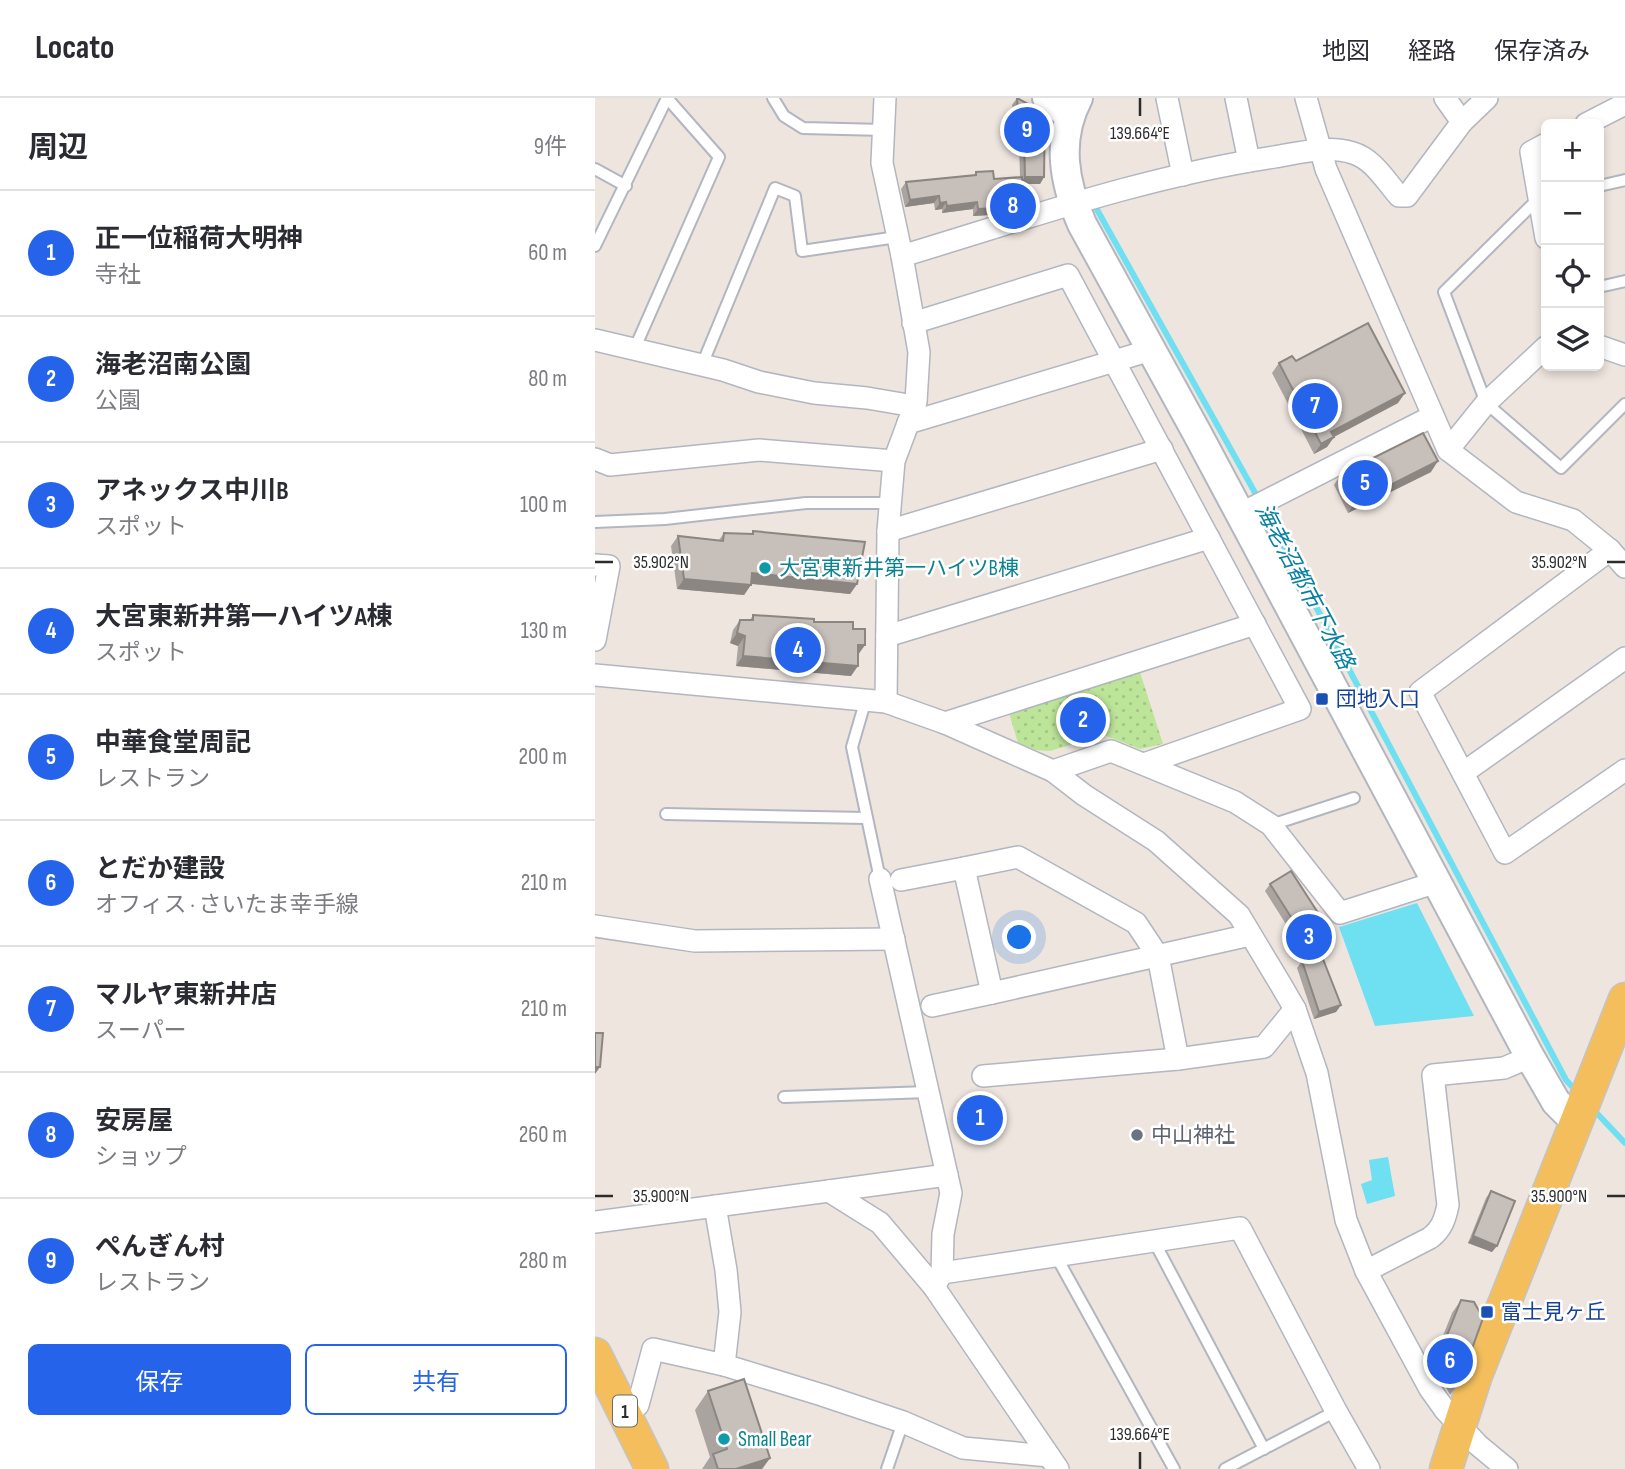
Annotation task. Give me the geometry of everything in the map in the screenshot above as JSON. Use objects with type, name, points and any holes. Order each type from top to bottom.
[{"type":"main road","points":[[1446,1469],[1459,1423],[1625,999]]},
{"type":"main road","name":"1","points":[[595,1354],[652,1469]]},
{"type":"main road","name":"1","points":[[595,1393],[632,1469]]},
{"type":"street","points":[[876,700],[887,636],[888,531],[894,461],[911,415],[919,352],[882,163],[885,98]]},
{"type":"street","points":[[1047,98],[1073,106],[1064,159],[1069,190],[1082,224],[1151,350],[1245,511],[1530,1057],[1556,1102],[1583,1105]]},
{"type":"street","points":[[1167,98],[1183,175]]},
{"type":"street","points":[[1236,98],[1249,161]]},
{"type":"street","points":[[1306,98],[1326,169],[1448,450],[1516,502],[1573,520],[1625,567]]},
{"type":"street","points":[[1445,98],[1462,122]]},
{"type":"street","points":[[900,246],[1183,175],[1322,150],[1352,152],[1368,159],[1399,196],[1407,195],[1462,122],[1487,98]]},
{"type":"street","points":[[1595,119],[1625,104]]},
{"type":"street","points":[[1541,147],[1531,152],[1541,190]]},
{"type":"street","points":[[913,323],[1068,275],[1300,709],[1144,764]]},
{"type":"street","points":[[595,340],[702,365],[759,382],[814,393],[867,398],[911,415],[1151,350]]},
{"type":"street","points":[[1604,348],[1625,355]]},
{"type":"street","points":[[1448,450],[1486,403],[1541,352]]},
{"type":"street","points":[[1245,511],[1433,416]]},
{"type":"street","points":[[888,531],[1162,449]]},
{"type":"street","points":[[595,458],[610,465],[758,450],[894,461]]},
{"type":"street","points":[[887,636],[1209,538]]},
{"type":"street","points":[[1610,551],[1420,692],[1505,853],[1625,770]]},
{"type":"street","points":[[595,565],[608,566],[595,640]]},
{"type":"street","points":[[945,723],[1255,624]]},
{"type":"street","points":[[1463,772],[1625,658]]},
{"type":"street","points":[[595,675],[876,700],[945,723],[1053,771],[1084,795],[1156,841],[1239,915],[1294,1009],[1317,1073],[1346,1220],[1366,1272],[1430,1390],[1478,1445],[1507,1469]]},
{"type":"street","points":[[1053,771],[1111,751],[1235,802],[1271,825],[1340,913],[1437,882]]},
{"type":"street","points":[[938,1280],[950,1193],[894,939],[891,880],[1018,857],[1136,923],[1158,956],[1178,1059]]},
{"type":"street","points":[[964,868],[992,993]]},
{"type":"street","points":[[595,926],[695,941],[894,939]]},
{"type":"street","points":[[932,1006],[1250,935]]},
{"type":"street","points":[[982,1076],[1178,1059],[1264,1046],[1294,1009]]},
{"type":"street","points":[[1366,1272],[1430,1238],[1438,1232],[1445,1219],[1448,1205],[1433,1075],[1504,1068],[1530,1057]]},
{"type":"street","points":[[595,1222],[947,1175]]},
{"type":"street","points":[[829,1191],[880,1223],[938,1280],[1053,1462]]},
{"type":"street","points":[[715,1206],[730,1312],[725,1365]]},
{"type":"street","points":[[938,1280],[1056,1256],[1240,1228],[1369,1469]]},
{"type":"street","points":[[627,1415],[638,1405],[653,1349],[725,1365],[902,1422],[963,1448],[1053,1462]]},
{"type":"lane","points":[[595,246],[667,98],[719,156],[634,350]]},
{"type":"lane","points":[[773,98],[783,116],[803,128],[884,130]]},
{"type":"lane","points":[[595,169],[626,186]]},
{"type":"lane","points":[[1604,185],[1625,180]]},
{"type":"lane","points":[[702,365],[775,188],[795,196],[802,251],[900,246]]},
{"type":"lane","points":[[1541,199],[1444,292],[1486,403],[1561,468],[1625,404]]},
{"type":"lane","points":[[1604,286],[1625,281]]},
{"type":"lane","points":[[595,522],[665,519],[806,503],[890,503]]},
{"type":"lane","points":[[876,700],[852,747],[866,818],[891,880]]},
{"type":"lane","points":[[1271,825],[1354,798]]},
{"type":"lane","points":[[666,814],[866,818]]},
{"type":"lane","points":[[784,1097],[928,1092]]},
{"type":"lane","points":[[1155,1243],[1263,1449]]},
{"type":"lane","points":[[1056,1256],[1174,1469]]},
{"type":"lane","points":[[1225,1469],[1336,1411]]},
{"type":"lane","points":[[887,1469],[902,1422]]},
{"type":"green space","points":[[1138,666],[1163,744],[1140,749],[1104,735],[1050,751],[1035,750],[1018,743],[1007,706]]},
{"type":"water","points":[[1417,903],[1474,1016],[1375,1026],[1339,927]]},
{"type":"water","points":[[1388,1157],[1395,1196],[1367,1204],[1361,1184],[1372,1180],[1369,1160]]},
{"type":"building","points":[[1017,98],[1045,113],[1044,177],[1025,177],[1024,135],[1020,135]]},
{"type":"building","points":[[993,171],[994,179],[1022,177],[1023,200],[995,202],[995,208],[978,209],[977,202],[947,206],[946,202],[940,203],[939,196],[910,200],[906,182]]},
{"type":"building","points":[[1368,323],[1405,393],[1331,432],[1334,437],[1321,444],[1279,363],[1292,356],[1296,361]]},
{"type":"building","points":[[1423,433],[1438,461],[1355,503],[1341,474]]},
{"type":"building","name":"大宮東新井第一ハイツB棟","points":[[753,531],[865,542],[857,584],[752,573],[751,585],[684,579],[678,536],[723,541],[724,533],[753,534]]},
{"type":"building","points":[[753,615],[814,619],[814,622],[853,622],[853,629],[865,629],[865,645],[858,645],[858,666],[743,656],[745,636],[737,633],[740,620],[753,620]]},
{"type":"building","points":[[1291,871],[1331,933],[1310,947],[1270,884]]},
{"type":"building","points":[[1321,954],[1341,1005],[1319,1012],[1302,961]]},
{"type":"building","points":[[595,1033],[603,1033],[600,1067],[595,1067]]},
{"type":"building","points":[[1491,1191],[1515,1201],[1497,1246],[1473,1236]]},
{"type":"building","points":[[1461,1300],[1474,1302],[1483,1318],[1460,1382],[1442,1348]]},
{"type":"building","points":[[744,1379],[770,1458],[736,1469],[718,1469],[713,1454],[727,1449],[708,1391]]},
{"type":"waterway","name":"海老沼都市下水路","points":[[1095,206],[1268,516],[1566,1080],[1577,1092]]},
{"type":"waterway","name":"海老沼都市下水路","points":[[1592,1108],[1625,1143]]},
{"type":"place","name":"ぺんぎん村","points":[[1027,130]]},
{"type":"place","name":"安房屋","points":[[1013,206]]},
{"type":"place","name":"マルヤ東新井店","points":[[1315,406]]},
{"type":"place","name":"中華食堂周記","points":[[1365,483]]},
{"type":"place","name":"大宮東新井第一ハイツB棟","points":[[765,568]]},
{"type":"place","name":"大宮東新井第一ハイツA棟","points":[[798,650]]},
{"type":"place","name":"団地入口","points":[[1322,699]]},
{"type":"place","name":"海老沼南公園","points":[[1083,720]]},
{"type":"place","name":"アネックス中川B","points":[[1309,937]]},
{"type":"place","name":"正一位稲荷大明神","points":[[980,1118]]},
{"type":"place","name":"中山神社","points":[[1137,1135]]},
{"type":"place","name":"富士見ヶ丘","points":[[1487,1312]]},
{"type":"place","name":"とだか建設","points":[[1450,1361]]},
{"type":"place","name":"Small Bear","points":[[724,1439]]}]
